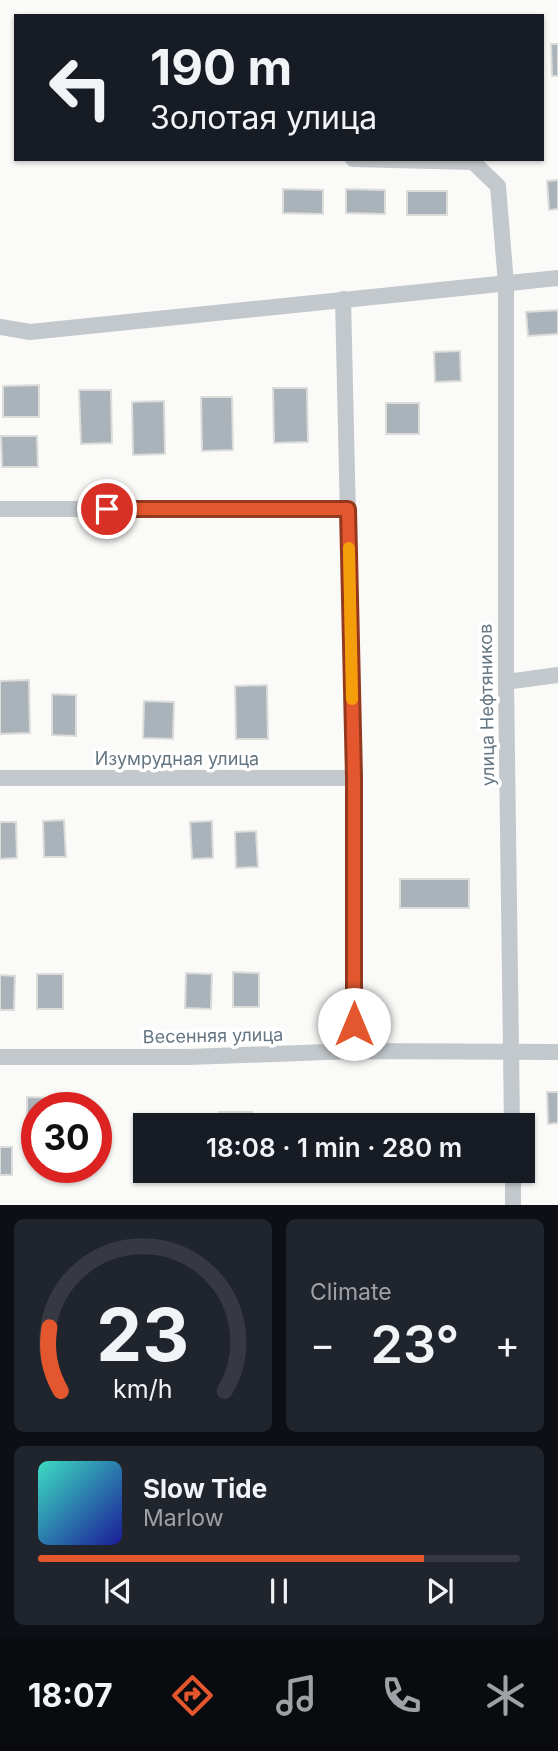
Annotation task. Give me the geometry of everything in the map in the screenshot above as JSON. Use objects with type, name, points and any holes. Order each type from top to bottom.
[{"type":"street","name":"улица Нефтяников","points":[[433,161],[473,162],[498,186],[506,284],[506,682],[512,1113]]},
{"type":"street","points":[[0,327],[30,332],[558,278]]},
{"type":"street","points":[[343,299],[354,778],[354,1051]]},
{"type":"street","points":[[0,509],[348,509]]},
{"type":"street","points":[[506,682],[558,675]]},
{"type":"street","name":"Изумрудная улица","points":[[0,778],[354,778]]},
{"type":"street","name":"Весенняя улица","points":[[0,1057],[189,1057],[354,1051],[558,1052]]},
{"type":"street","points":[[513,1183],[513,1205]]},
{"type":"building","points":[[551,44],[558,44],[558,76],[552,76]]},
{"type":"building","points":[[558,180],[558,209],[549,210],[547,181]]},
{"type":"building","points":[[283,189],[323,190],[323,214],[283,213]]},
{"type":"building","points":[[346,189],[385,190],[385,214],[346,213]]},
{"type":"building","points":[[407,191],[447,191],[447,215],[407,215]]},
{"type":"building","points":[[558,310],[558,334],[528,336],[526,312]]},
{"type":"building","points":[[460,351],[461,381],[435,382],[434,352]]},
{"type":"building","points":[[39,385],[39,417],[3,417],[3,386]]},
{"type":"building","points":[[273,388],[307,388],[308,442],[274,443]]},
{"type":"building","points":[[79,390],[111,390],[112,443],[81,444]]},
{"type":"building","points":[[201,397],[232,397],[233,450],[202,451]]},
{"type":"building","points":[[164,401],[165,454],[133,455],[132,402]]},
{"type":"building","points":[[386,403],[419,403],[419,434],[386,434]]},
{"type":"building","points":[[1,436],[37,436],[38,467],[2,467]]},
{"type":"building","points":[[29,680],[30,733],[0,734],[0,681]]},
{"type":"building","points":[[267,685],[268,739],[236,739],[235,686]]},
{"type":"building","points":[[52,694],[76,695],[76,736],[52,735]]},
{"type":"building","points":[[144,701],[174,702],[173,739],[143,738]]},
{"type":"building","points":[[64,820],[66,857],[44,857],[43,821]]},
{"type":"building","points":[[212,821],[213,858],[192,859],[190,822]]},
{"type":"building","points":[[0,822],[16,822],[17,858],[0,859]]},
{"type":"building","points":[[256,831],[258,867],[236,868],[235,832]]},
{"type":"building","points":[[400,879],[469,879],[469,908],[400,908]]},
{"type":"building","points":[[233,972],[259,973],[259,1007],[233,1007]]},
{"type":"building","points":[[186,973],[212,974],[211,1009],[185,1008]]},
{"type":"building","points":[[37,974],[63,974],[63,1009],[37,1009]]},
{"type":"building","points":[[0,975],[15,976],[14,1010],[0,1010]]},
{"type":"building","points":[[547,1092],[558,1092],[558,1123],[548,1124]]},
{"type":"building","points":[[219,1112],[252,1112],[252,1113]]},
{"type":"building","points":[[0,1147],[12,1147],[12,1175],[0,1175]]},
{"type":"slow traffic","points":[[349,548],[352,699]]},
{"type":"route","points":[[107,509],[348,509],[354,778],[354,1024]]}]
